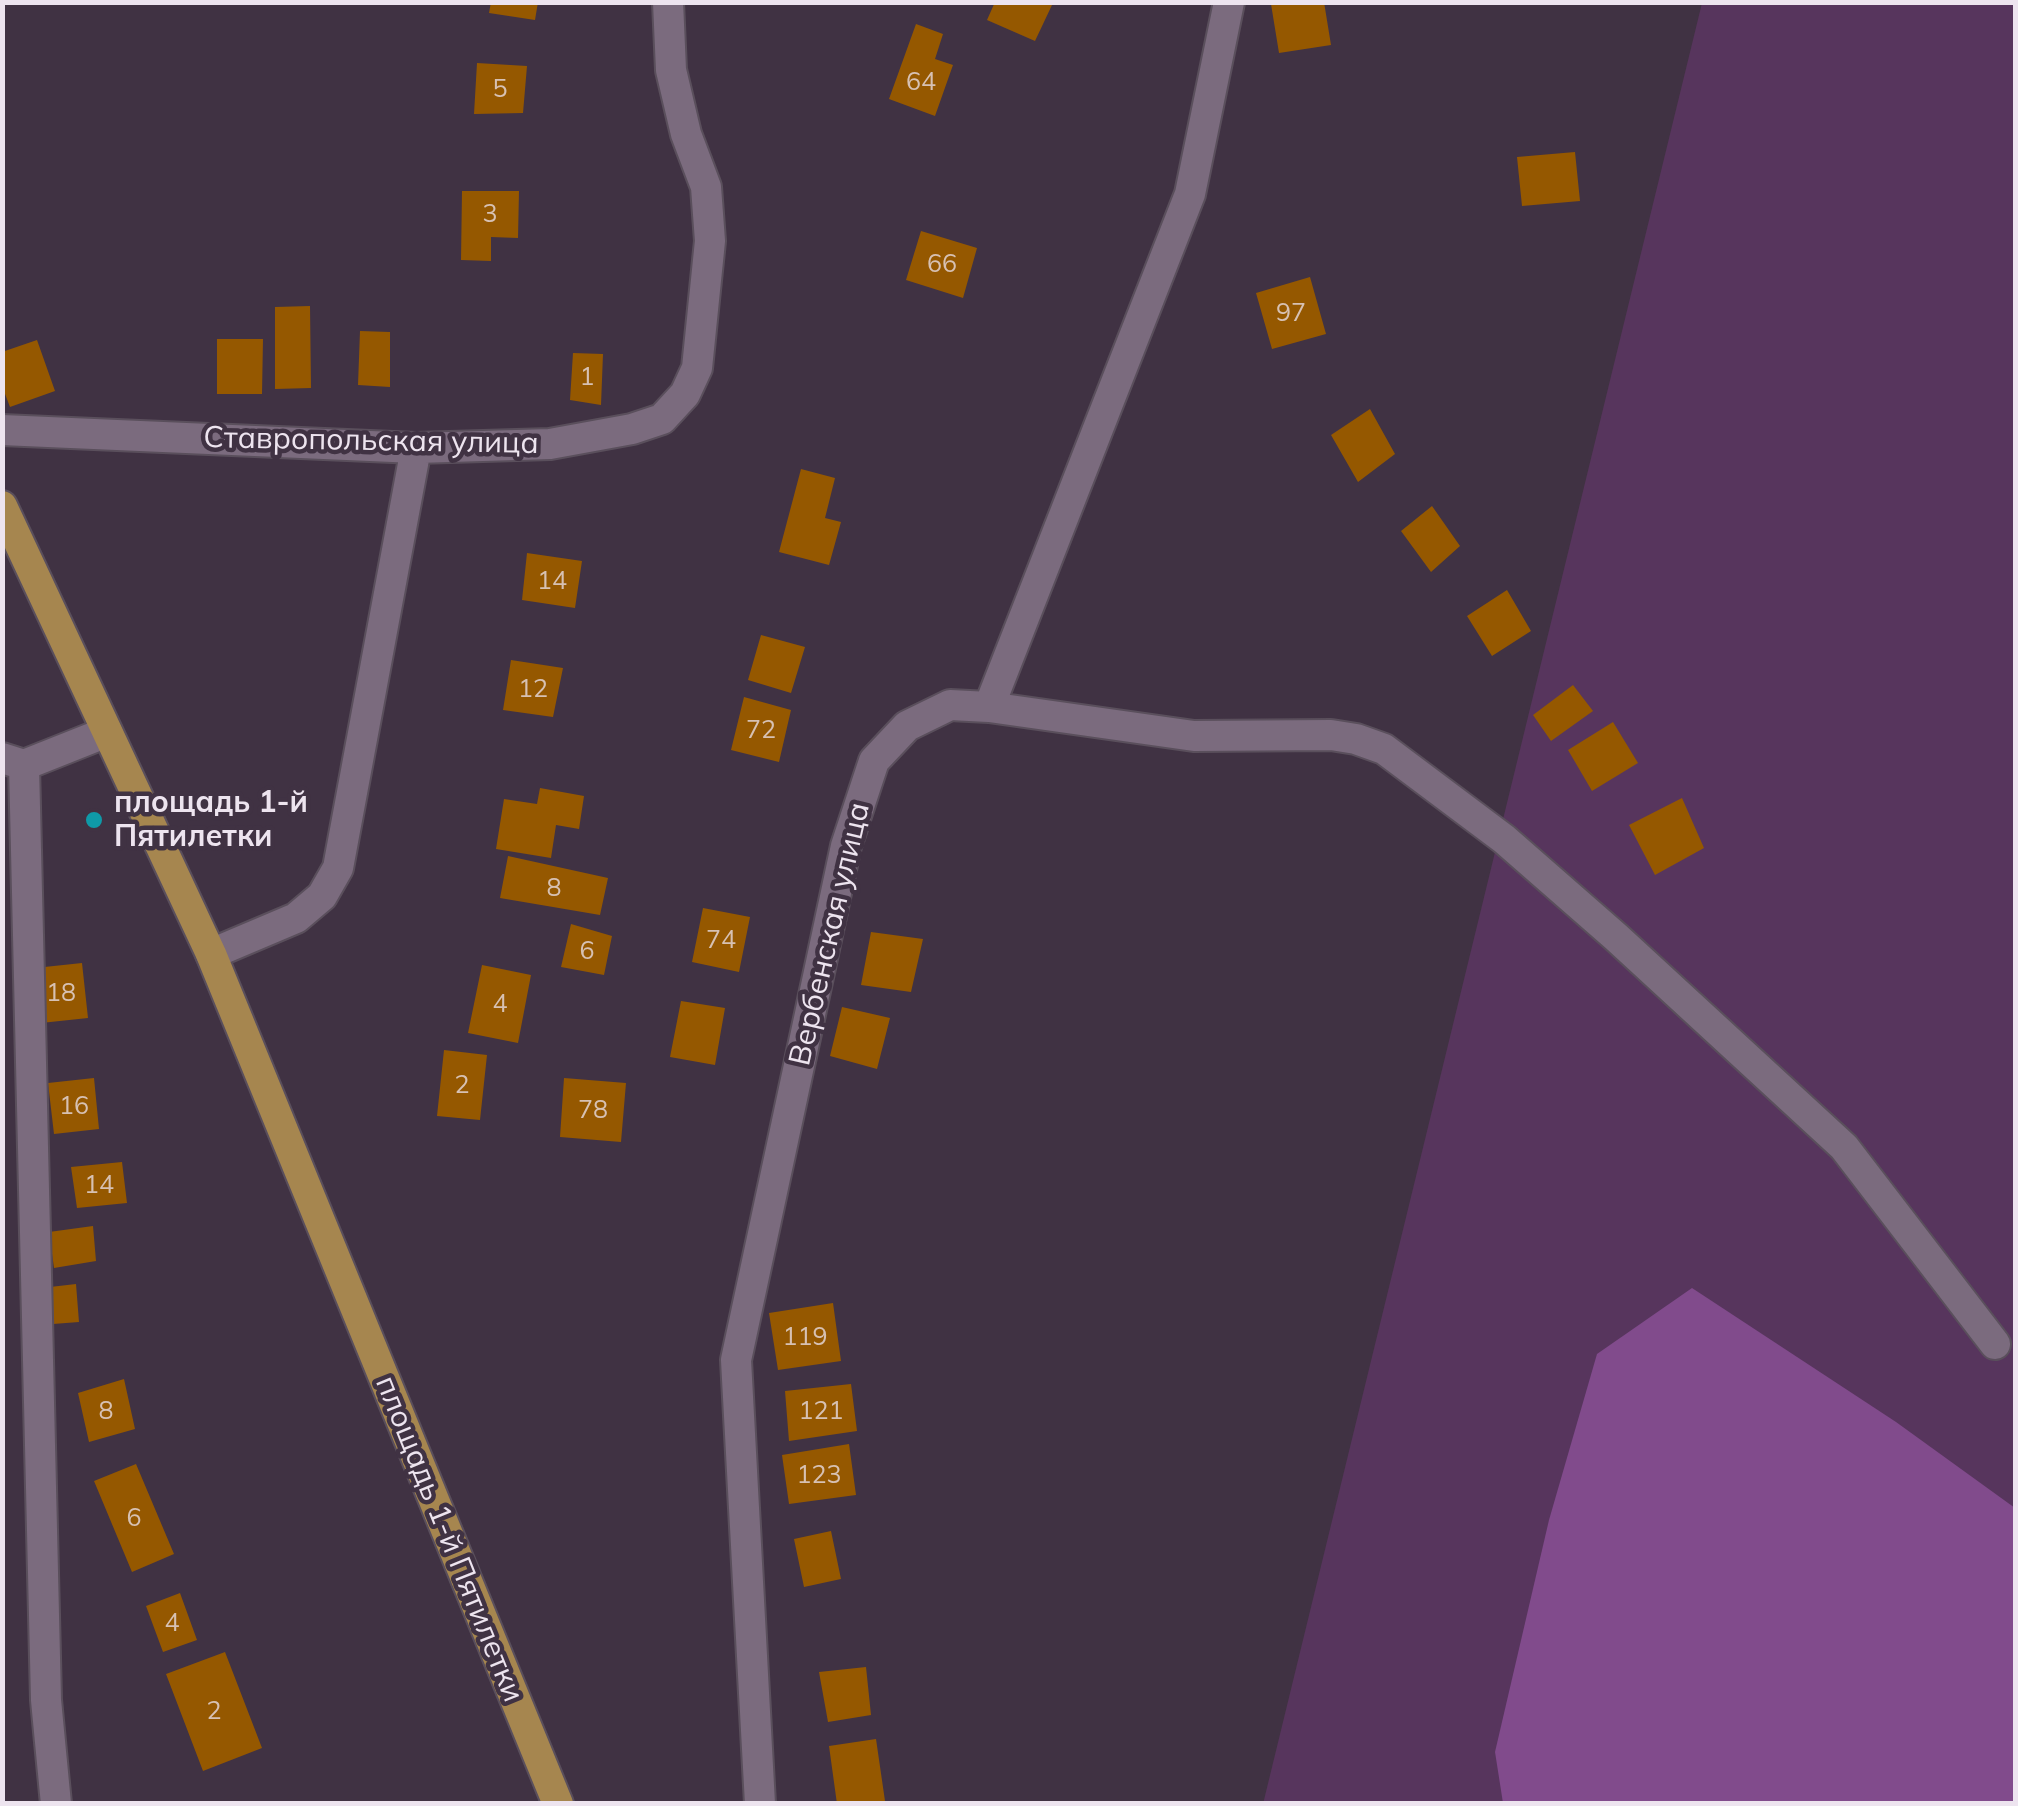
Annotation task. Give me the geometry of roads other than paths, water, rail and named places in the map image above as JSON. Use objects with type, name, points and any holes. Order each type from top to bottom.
[{"type":"main road","name":"площадь 1-й Пятилетки","points":[[2,506],[211,954],[558,1804]]},
{"type":"street","name":"Ставропольская улица","points":[[2,430],[416,448],[550,444],[632,430],[662,419],[685,394],[697,368],[710,241],[706,186],[686,134],[671,70],[668,2]]},
{"type":"street","points":[[989,707],[1190,194],[1229,2]]},
{"type":"street","points":[[211,954],[296,918],[322,896],[338,868],[416,448]]},
{"type":"street","name":"Вербенская улица","points":[[760,1804],[736,1360],[846,846],[874,761],[907,726],[950,705],[1194,736],[1331,735],[1384,749],[1504,839],[1844,1148],[1996,1344]]},
{"type":"street","points":[[56,1804],[46,1700],[13,761],[107,732]]},
{"type":"place","name":"площадь 1-й Пятилетки","points":[[94,820]]}]
